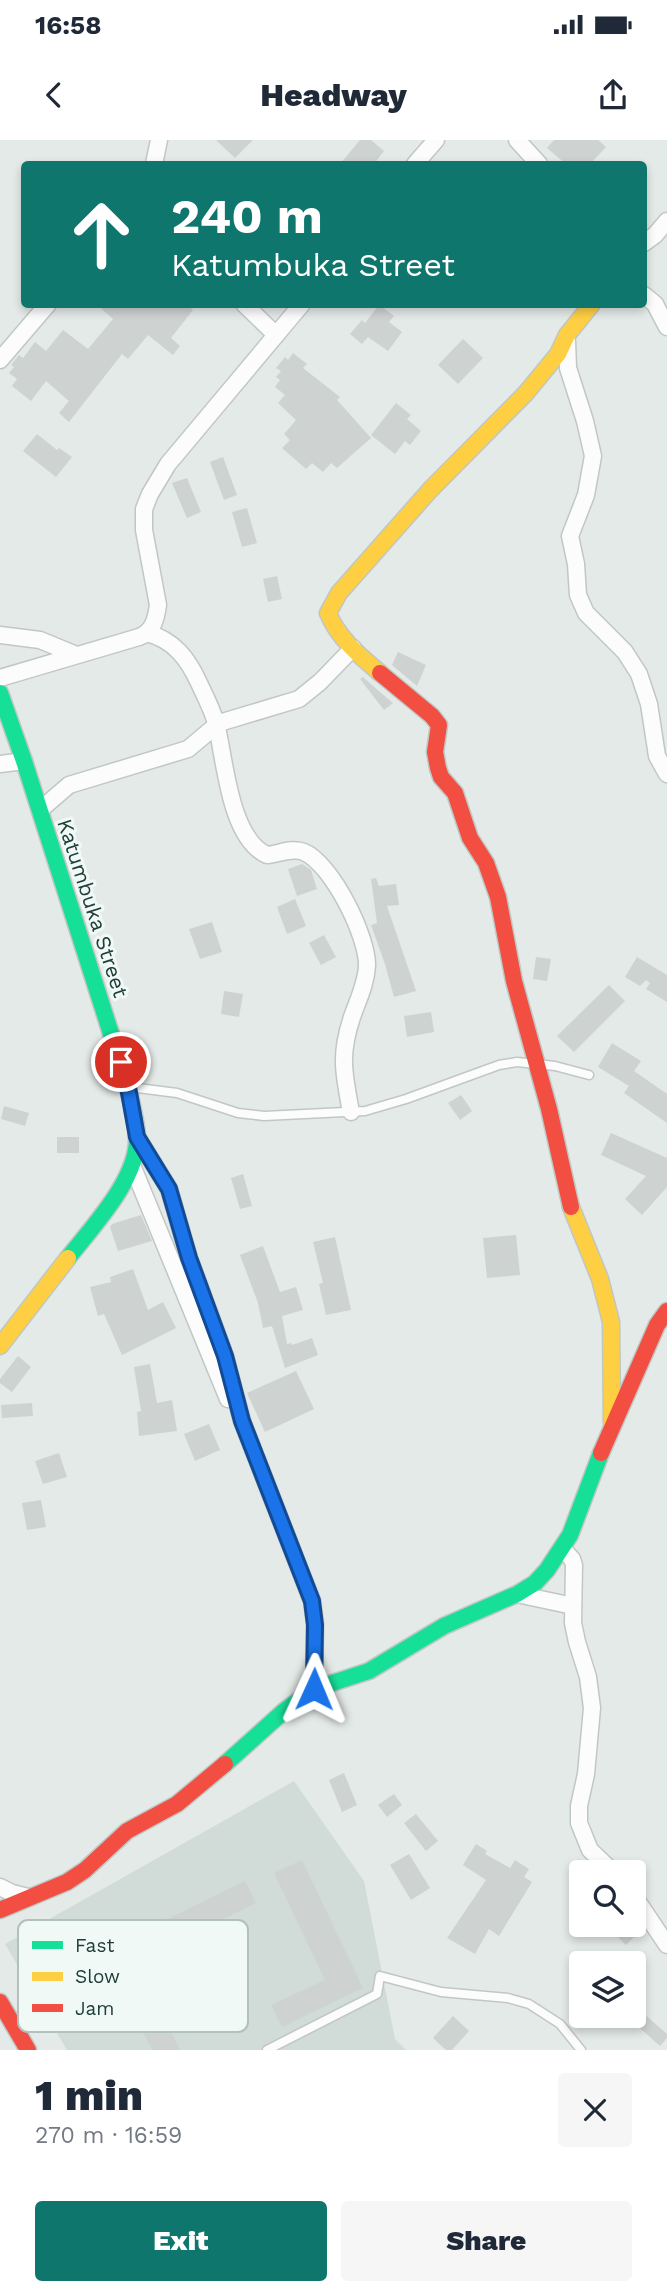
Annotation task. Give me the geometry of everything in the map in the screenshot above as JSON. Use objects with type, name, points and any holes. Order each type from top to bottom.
[{"type":"street","points":[[155,161],[159,140]]},
{"type":"street","points":[[418,161],[436,140]]},
{"type":"street","points":[[517,140],[536,161]]},
{"type":"street","points":[[647,241],[667,221]]},
{"type":"street","points":[[647,297],[655,304],[667,327]]},
{"type":"street","points":[[0,360],[44,308]]},
{"type":"street","points":[[248,308],[276,335]]},
{"type":"street","points":[[147,634],[157,617],[158,605],[144,530],[146,501],[168,464],[299,308]]},
{"type":"street","points":[[589,308],[567,335],[558,354],[526,393],[430,490],[331,604],[328,613],[330,622],[353,648],[438,723],[435,752],[439,771],[442,779],[455,793],[470,838],[486,863],[502,911],[523,1024],[549,1109],[568,1199],[600,1279],[611,1322],[612,1423]]},
{"type":"street","points":[[567,335],[568,368],[593,456],[586,495],[570,536],[576,564],[578,595],[586,613],[625,652],[639,674],[649,704],[657,756],[667,774]]},
{"type":"street","points":[[0,678],[147,634],[170,643],[184,657],[209,704],[216,725],[230,798],[239,821],[255,846],[267,855],[300,850],[311,856],[337,888],[362,937],[367,968],[343,1058],[344,1080],[351,1112]]},
{"type":"street","points":[[0,635],[40,639],[74,654]]},
{"type":"street","points":[[40,810],[58,792],[81,781],[188,749],[216,725],[299,699],[353,648]]},
{"type":"street","name":"Katumbuka Street","points":[[0,693],[128,1087],[137,1137],[132,1166],[121,1187],[0,1346]]},
{"type":"street","points":[[0,764],[24,761]]},
{"type":"street","points":[[137,1137],[169,1189],[189,1258],[225,1356],[242,1421],[310,1593],[315,1625],[314,1689]]},
{"type":"street","points":[[132,1166],[310,1600],[314,1689]]},
{"type":"street","points":[[0,1910],[67,1882],[85,1870],[127,1831],[187,1797],[283,1712],[295,1706],[314,1689],[369,1671],[444,1626],[517,1594],[541,1577],[563,1549],[612,1423],[657,1325],[667,1311]]},
{"type":"street","points":[[563,1549],[574,1565],[576,1642],[588,1677],[592,1708],[579,1823],[590,1850],[600,1860]]},
{"type":"street","points":[[517,1594],[573,1606]]},
{"type":"street","points":[[0,1887],[28,1897]]},
{"type":"street","points":[[646,1914],[667,1945]]},
{"type":"street","points":[[0,2002],[28,2050]]},
{"type":"lane","points":[[128,1087],[177,1093],[251,1116],[351,1112],[380,1108],[499,1065],[517,1062],[535,1063],[589,1075]]},
{"type":"lane","points":[[267,2050],[377,1994],[380,1976],[441,1992],[508,1998],[529,2004],[560,2024],[581,2050]]},
{"type":"shaded area","points":[[294,1781],[364,1881],[395,2039],[406,2050],[67,2050],[56,2032],[248,2032],[248,1920],[48,1920]]},
{"type":"shaded area","points":[[18,1937],[18,1966],[5,1944]]},
{"type":"building","points":[[216,140],[253,140],[235,158]]},
{"type":"building","points":[[360,140],[371,140],[384,151],[376,161],[342,161]]},
{"type":"building","points":[[554,140],[598,140],[606,147],[593,161],[562,161],[547,148]]},
{"type":"building","points":[[101,308],[193,310],[171,338],[180,346],[173,355],[148,335],[128,359],[122,354],[69,422],[59,413],[69,401],[46,381],[31,401],[12,386],[17,379],[9,373],[14,367],[11,365],[19,355],[23,358],[35,342],[46,351],[63,330],[88,349],[113,319]]},
{"type":"building","points":[[377,308],[383,308],[394,316],[389,322],[402,332],[388,351],[368,337],[362,344],[350,334],[362,320],[365,323]]},
{"type":"building","points":[[463,339],[483,358],[458,384],[438,365]]},
{"type":"building","points":[[293,353],[307,364],[303,368],[340,397],[337,400],[371,438],[337,468],[331,463],[323,472],[312,463],[306,469],[282,448],[290,440],[284,434],[296,420],[278,403],[285,395],[275,387],[280,380],[276,377],[281,371],[276,368],[285,357],[288,360]]},
{"type":"building","points":[[396,403],[411,415],[407,419],[421,431],[410,445],[405,441],[395,454],[371,435]]},
{"type":"building","points":[[37,434],[57,450],[59,448],[72,457],[56,477],[23,451]]},
{"type":"building","points":[[223,457],[237,495],[224,500],[210,462]]},
{"type":"building","points":[[187,478],[201,512],[187,518],[172,483]]},
{"type":"building","points":[[247,508],[257,543],[242,547],[232,512]]},
{"type":"building","points":[[277,576],[282,599],[268,602],[263,579]]},
{"type":"building","points":[[398,652],[426,665],[417,686],[392,665]]},
{"type":"building","points":[[363,677],[393,703],[384,710],[360,679]]},
{"type":"building","points":[[302,864],[311,870],[317,889],[297,896],[288,869]]},
{"type":"building","points":[[376,878],[379,886],[396,884],[399,905],[387,906],[416,991],[394,997],[371,925],[377,923],[371,879]]},
{"type":"building","points":[[295,899],[306,926],[287,934],[277,907]]},
{"type":"building","points":[[212,922],[222,952],[200,959],[189,929]]},
{"type":"building","points":[[324,935],[336,957],[321,965],[309,943]]},
{"type":"building","points":[[536,957],[551,959],[547,981],[533,979]]},
{"type":"building","points":[[637,957],[667,975],[667,1002],[646,989],[650,983],[646,980],[640,986],[625,977]]},
{"type":"building","points":[[609,985],[625,1001],[574,1052],[557,1036]]},
{"type":"building","points":[[224,991],[243,994],[239,1017],[221,1014]]},
{"type":"building","points":[[431,1012],[434,1032],[407,1037],[404,1016]]},
{"type":"building","points":[[612,1043],[641,1061],[634,1071],[667,1094],[667,1123],[624,1093],[629,1086],[598,1067]]},
{"type":"building","points":[[461,1095],[472,1111],[460,1120],[448,1103]]},
{"type":"building","points":[[4,1106],[29,1113],[25,1126],[1,1119]]},
{"type":"building","points":[[611,1133],[667,1158],[667,1187],[642,1215],[625,1199],[646,1176],[601,1155]]},
{"type":"building","points":[[57,1137],[79,1137],[79,1153],[57,1153]]},
{"type":"building","points":[[243,1174],[252,1206],[240,1209],[231,1178]]},
{"type":"building","points":[[141,1215],[152,1241],[118,1251],[110,1227]]},
{"type":"building","points":[[516,1235],[520,1275],[487,1278],[483,1238]]},
{"type":"building","points":[[335,1237],[351,1310],[326,1315],[319,1284],[323,1283],[313,1242]]},
{"type":"building","points":[[263,1246],[280,1292],[296,1287],[303,1310],[282,1316],[287,1344],[292,1345],[312,1338],[318,1355],[285,1368],[272,1326],[263,1328],[258,1303],[240,1255]]},
{"type":"building","points":[[133,1269],[148,1310],[163,1302],[176,1328],[122,1355],[104,1314],[98,1316],[90,1287],[111,1282],[110,1277]]},
{"type":"building","points":[[18,1356],[31,1367],[12,1392],[0,1383],[0,1379]]},
{"type":"building","points":[[150,1364],[157,1403],[172,1400],[177,1431],[139,1436],[137,1412],[141,1411],[134,1367]]},
{"type":"building","points":[[296,1371],[314,1409],[265,1432],[247,1393]]},
{"type":"building","points":[[32,1403],[33,1416],[2,1418],[1,1405]]},
{"type":"building","points":[[209,1424],[220,1450],[195,1461],[184,1434]]},
{"type":"building","points":[[59,1453],[67,1477],[43,1484],[35,1461]]},
{"type":"building","points":[[41,1500],[46,1527],[27,1530],[22,1503]]},
{"type":"building","points":[[344,1773],[357,1805],[342,1812],[329,1780]]},
{"type":"building","points":[[394,1794],[402,1805],[387,1817],[378,1805]]},
{"type":"building","points":[[416,1814],[438,1841],[426,1851],[404,1823]]},
{"type":"building","points":[[476,1844],[487,1851],[485,1854],[510,1868],[515,1860],[529,1869],[524,1877],[532,1882],[499,1936],[489,1929],[475,1954],[447,1938],[486,1880],[463,1865]]},
{"type":"building","points":[[409,1854],[430,1888],[411,1900],[390,1865]]},
{"type":"building","points":[[302,1860],[363,1988],[282,2027],[271,2005],[325,1980],[274,1873]]},
{"type":"building","points":[[245,1881],[256,1903],[221,1920],[165,1920]]},
{"type":"building","points":[[618,1937],[634,1937],[626,1945]]},
{"type":"building","points":[[453,2016],[469,2031],[452,2050],[446,2050],[433,2038]]},
{"type":"building","points":[[646,2016],[667,2034],[660,2046],[640,2028],[646,2028]]},
{"type":"building","points":[[143,2032],[171,2032],[180,2050],[152,2050]]},
{"type":"traffic: fast","points":[[0,693],[128,1087],[137,1136],[136,1152],[123,1185],[68,1258]]},
{"type":"traffic: fast","points":[[225,1764],[283,1712],[314,1689],[369,1671],[444,1626],[517,1594],[535,1583],[570,1535],[601,1453]]},
{"type":"traffic: slow","points":[[380,673],[350,646],[332,622],[328,613],[339,593],[430,490],[526,393],[558,354],[567,335],[589,308]]},
{"type":"traffic: slow","points":[[571,1207],[600,1279],[611,1322],[612,1423]]},
{"type":"traffic: slow","points":[[0,1346],[68,1258]]},
{"type":"traffic: jam","points":[[380,673],[432,716],[439,725],[435,752],[438,768],[441,777],[455,793],[470,838],[486,863],[498,897],[514,981],[549,1109],[571,1207]]},
{"type":"traffic: jam","points":[[601,1453],[657,1325],[667,1311]]},
{"type":"traffic: jam","points":[[0,1910],[67,1882],[85,1870],[127,1831],[177,1804],[225,1764]]},
{"type":"traffic: jam","points":[[0,2002],[28,2050]]},
{"type":"route","points":[[121,1062],[137,1137],[169,1189],[189,1258],[225,1356],[251,1447],[312,1601],[315,1625],[314,1689]]}]
